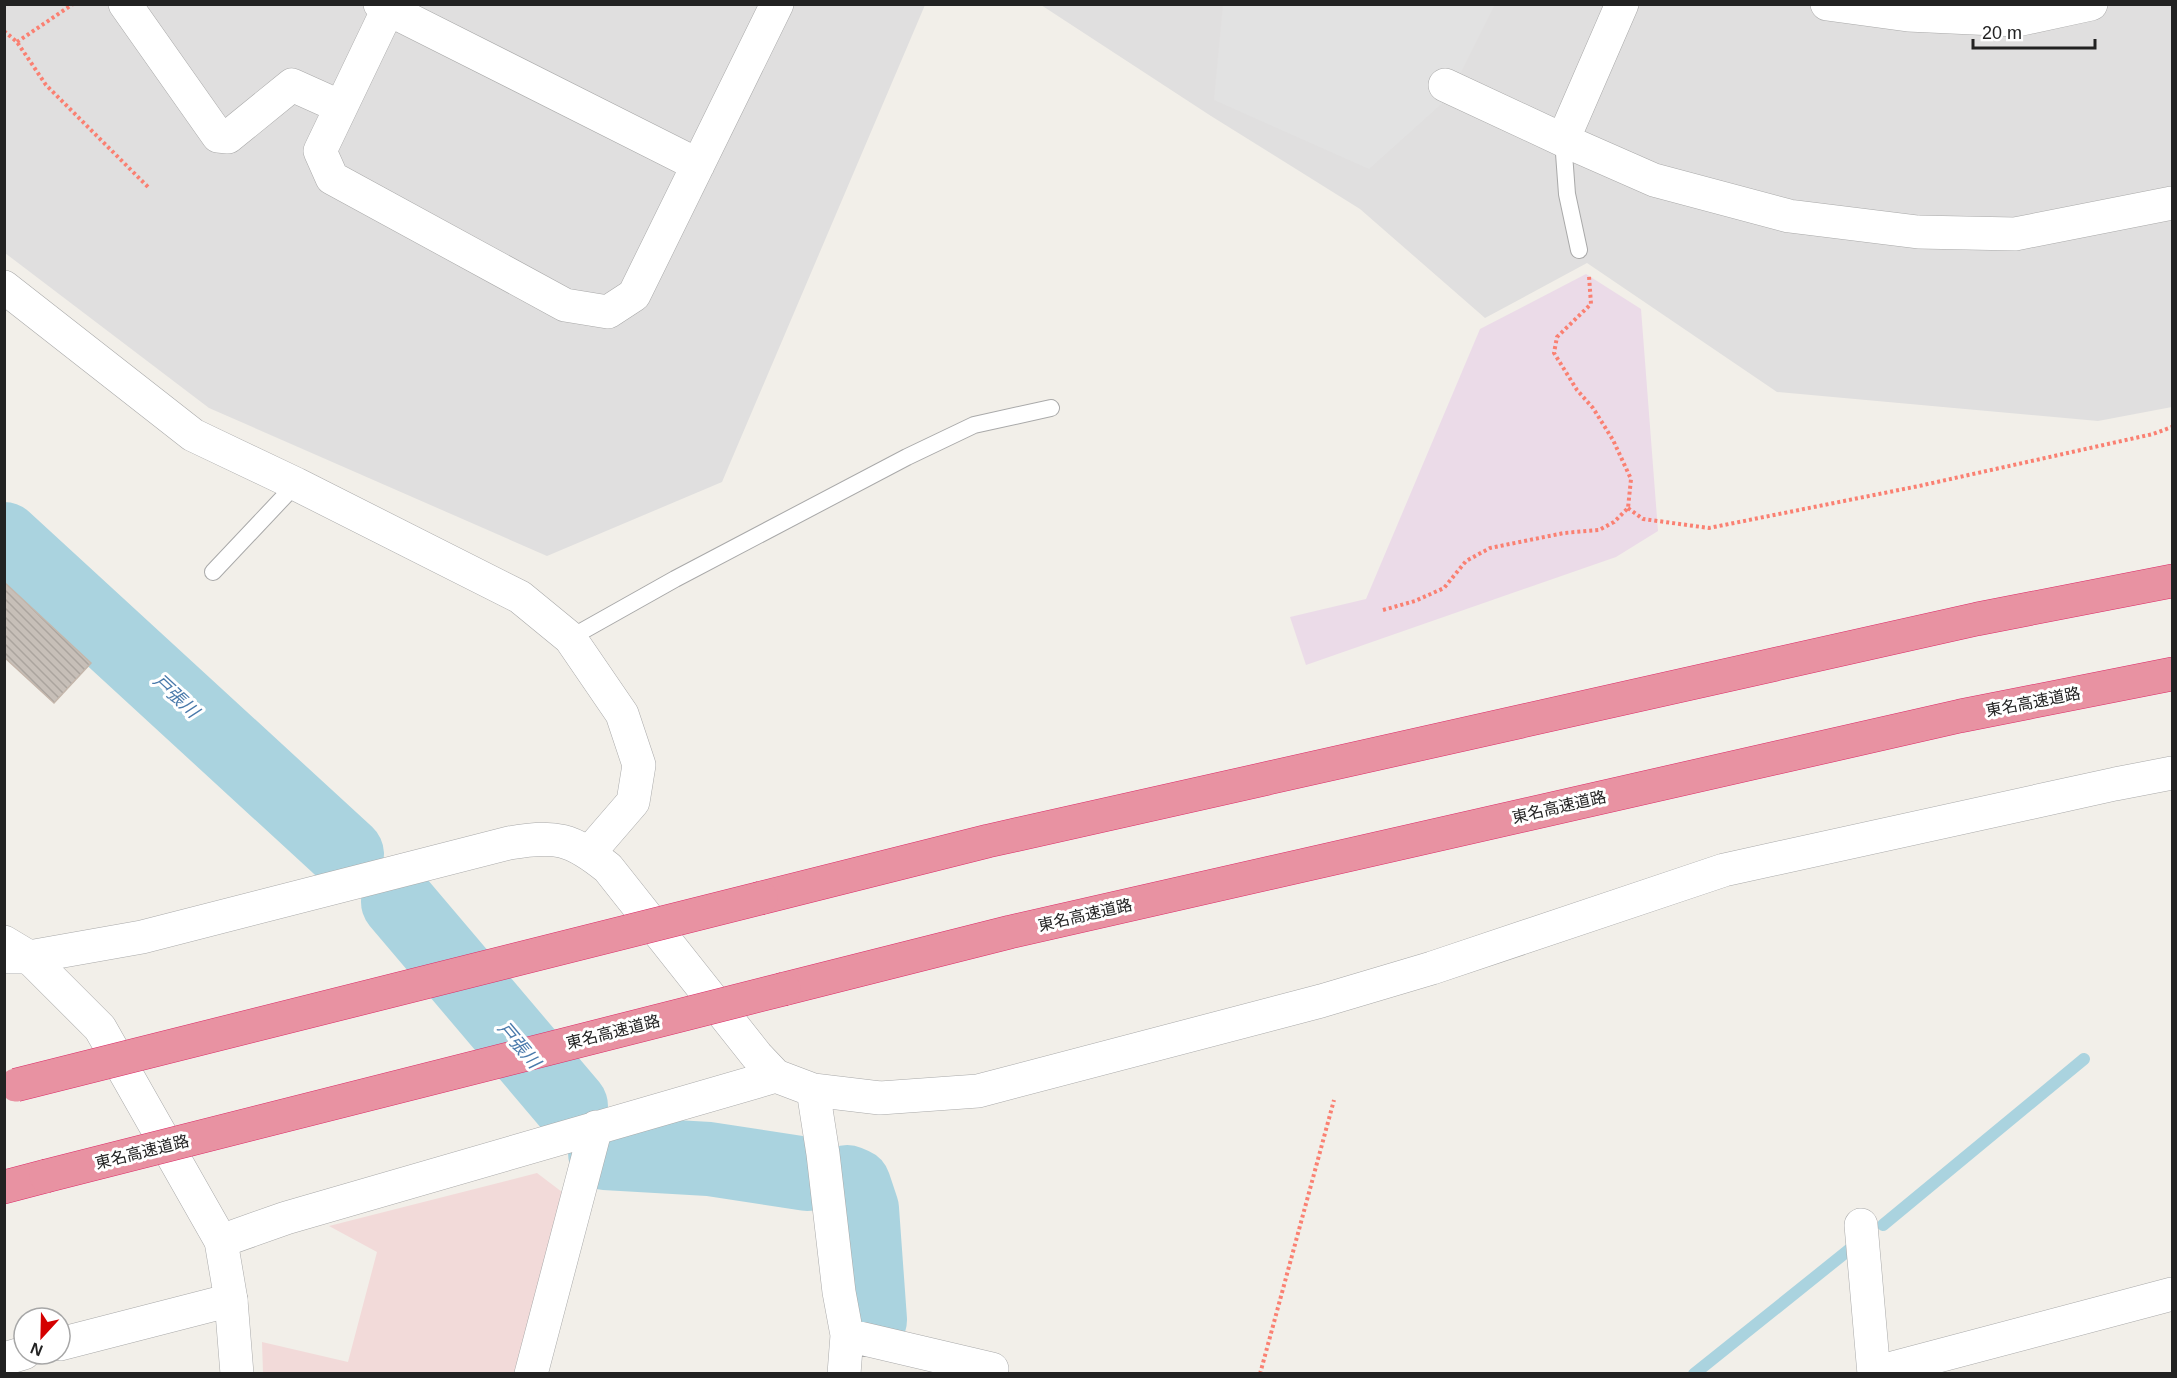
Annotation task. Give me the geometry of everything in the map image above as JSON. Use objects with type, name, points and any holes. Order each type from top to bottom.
[{"type":"highway","points":[[10,1087],[988,841],[1977,619],[2172,581]]},
{"type":"highway","name":"東名高速道路","points":[[4,1187],[1022,929],[1949,719],[2172,674]]},
{"type":"street","points":[[125,4],[218,136],[228,137],[292,85],[341,107]]},
{"type":"street","points":[[698,165],[384,7],[320,151],[332,178],[565,304],[608,312],[634,295],[698,165],[777,4]]},
{"type":"street","points":[[1563,140],[1622,4]]},
{"type":"street","points":[[1827,4],[1838,8],[1908,10],[2017,20],[2091,4]]},
{"type":"street","points":[[1445,85],[1654,180],[1778,213],[1918,232],[2015,234],[2172,203]]},
{"type":"street","points":[[4,287],[193,435],[296,484],[520,597],[570,638],[622,714],[639,765],[633,802],[589,853]]},
{"type":"street","points":[[13,952],[142,937],[509,843],[538,838],[567,841],[608,867],[757,1056],[776,1076],[813,1090],[880,1098],[978,1091],[1321,1000],[1432,968],[1724,870],[2172,773]]},
{"type":"street","points":[[13,952],[100,1028],[220,1240],[231,1300],[237,1374]]},
{"type":"street","points":[[220,1240],[286,1218],[776,1076]]},
{"type":"street","points":[[813,1090],[839,1292],[848,1335],[844,1374]]},
{"type":"street","points":[[531,1374],[596,1127]]},
{"type":"street","points":[[1861,1225],[1874,1373],[2172,1294]]},
{"type":"street","points":[[72,1341],[231,1300]]},
{"type":"street","points":[[848,1335],[992,1369]]},
{"type":"lane","points":[[1563,140],[1567,194],[1579,250]]},
{"type":"lane","points":[[570,638],[675,579],[907,457],[974,425],[1051,408]]},
{"type":"lane","points":[[213,573],[296,484]]},
{"type":"path","points":[[17,42],[73,4]]},
{"type":"path","points":[[4,31],[17,42],[46,86],[150,189]]},
{"type":"path","points":[[1383,610],[1416,602],[1443,588],[1466,561],[1490,548],[1564,533],[1599,530],[1614,522],[1628,508],[1631,479],[1613,440],[1554,354],[1557,337],[1591,304],[1590,281],[1579,250]]},
{"type":"path","points":[[1628,508],[1642,519],[1710,528],[1919,486],[2153,434],[2172,427]]},
{"type":"path","points":[[1260,1374],[1334,1100]]},
{"type":"shaded area","points":[[1491,4],[1494,6],[1448,98],[1369,169],[1214,100],[1223,5]]},
{"type":"shaded area","points":[[4,5],[925,5],[722,482],[547,556],[209,408],[5,253]]},
{"type":"shaded area","points":[[1041,5],[2172,5],[2172,407],[2098,421],[1777,392],[1587,263],[1485,318],[1360,209],[1211,116]]},
{"type":"shaded area","points":[[1586,274],[1641,309],[1658,531],[1616,557],[1306,665],[1290,617],[1366,599],[1480,329]]},
{"type":"shaded area","points":[[537,1173],[562,1192],[516,1373],[263,1373],[262,1342],[348,1362],[377,1252],[329,1226]]},
{"type":"building","points":[[4,582],[91,663],[54,703],[4,657]]},
{"type":"waterway","name":"戸張川","points":[[4,539],[347,854]]},
{"type":"waterway","name":"戸張川","points":[[398,902],[571,1106]]},
{"type":"waterway","points":[[1883,1225],[2084,1059]]},
{"type":"waterway","name":"戸張川","points":[[605,1153],[709,1159],[807,1174]]},
{"type":"waterway","name":"戸張川","points":[[847,1182],[854,1185],[862,1209],[870,1320]]},
{"type":"waterway","points":[[1694,1374],[1850,1249]]}]
